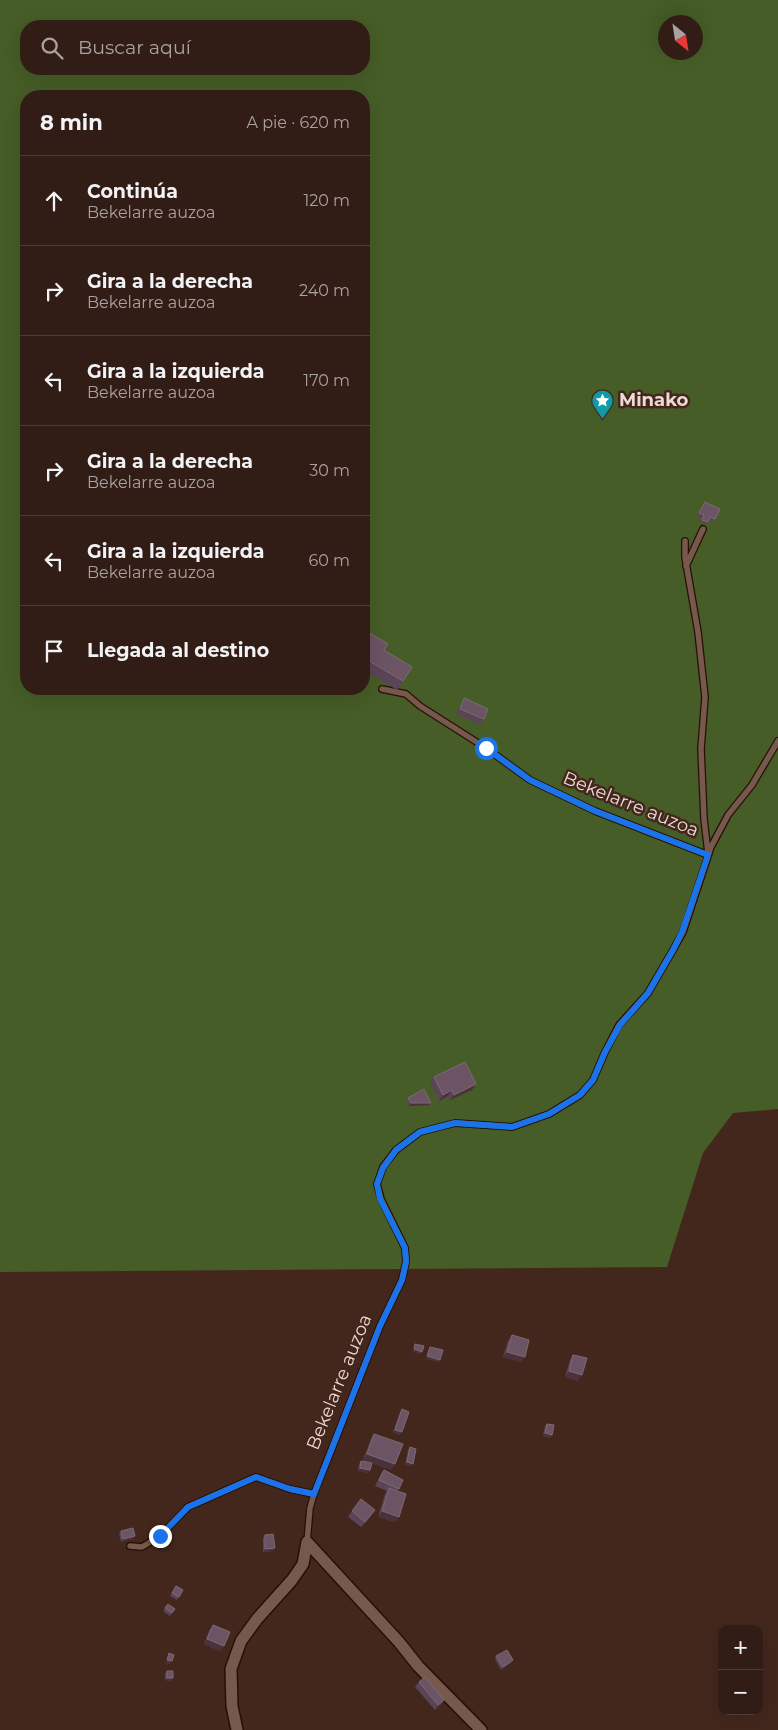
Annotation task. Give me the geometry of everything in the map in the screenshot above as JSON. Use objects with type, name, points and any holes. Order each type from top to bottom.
[{"type":"street","name":"Bekelarre auzoa","points":[[237,1730],[232,1706],[231,1669],[241,1641],[303,1564],[307,1542]]},
{"type":"street","points":[[307,1542],[399,1642],[418,1666],[481,1730]]},
{"type":"lane","points":[[686,566],[703,529]]},
{"type":"lane","points":[[685,541],[686,566],[698,632],[705,697],[701,749],[704,819],[708,855]]},
{"type":"lane","name":"Bekelarre auzoa","points":[[307,1542],[310,1508],[314,1494],[380,1326],[402,1280],[406,1262],[405,1248],[380,1199],[377,1184],[383,1168],[396,1150],[420,1132],[455,1123],[512,1127],[549,1114],[580,1095],[593,1080],[605,1052],[620,1025],[648,993],[673,950],[682,932],[708,855],[595,811],[530,780],[486,748],[420,706],[406,694],[382,689]]},
{"type":"lane","points":[[708,855],[728,815],[752,785],[778,741]]},
{"type":"lane","points":[[130,1546],[142,1547],[160,1536],[188,1507],[256,1477],[290,1489],[314,1494]]},
{"type":"green space","points":[[0,0],[778,0],[778,1109],[733,1113],[703,1153],[667,1267],[0,1272]]},
{"type":"building","points":[[705,502],[720,509],[715,519],[710,517],[708,522],[702,520],[704,515],[699,513]]},
{"type":"building","points":[[370,633],[388,644],[384,650],[412,667],[403,681],[370,662]]},
{"type":"building","points":[[464,698],[488,709],[484,719],[460,709]]},
{"type":"building","points":[[465,1062],[476,1084],[454,1095],[452,1090],[443,1095],[434,1077]]},
{"type":"building","points":[[424,1089],[431,1103],[411,1103],[408,1098]]},
{"type":"building","points":[[512,1335],[529,1340],[525,1357],[507,1352]]},
{"type":"building","points":[[415,1344],[424,1346],[422,1352],[414,1349]]},
{"type":"building","points":[[430,1347],[443,1350],[440,1360],[427,1356]]},
{"type":"building","points":[[573,1355],[587,1358],[582,1375],[569,1371]]},
{"type":"building","points":[[402,1409],[409,1412],[402,1432],[395,1430]]},
{"type":"building","points":[[547,1424],[554,1425],[552,1435],[545,1433]]},
{"type":"building","points":[[374,1434],[403,1444],[395,1464],[367,1454]]},
{"type":"building","points":[[410,1447],[416,1449],[413,1464],[407,1462]]},
{"type":"building","points":[[361,1461],[372,1463],[370,1470],[360,1468]]},
{"type":"building","points":[[384,1470],[403,1480],[399,1489],[379,1480]]},
{"type":"building","points":[[389,1488],[406,1494],[399,1517],[382,1511]]},
{"type":"building","points":[[361,1499],[375,1510],[365,1522],[352,1511]]},
{"type":"building","points":[[133,1528],[135,1536],[123,1539],[121,1531]]},
{"type":"building","points":[[273,1534],[275,1548],[265,1549],[265,1535]]},
{"type":"building","points":[[176,1586],[183,1590],[179,1597],[172,1593]]},
{"type":"building","points":[[168,1604],[175,1609],[172,1613],[165,1608]]},
{"type":"building","points":[[213,1625],[230,1632],[224,1646],[207,1639]]},
{"type":"building","points":[[507,1650],[513,1660],[503,1667],[496,1656]]},
{"type":"building","points":[[169,1653],[174,1655],[172,1661],[167,1660]]},
{"type":"building","points":[[167,1671],[173,1671],[173,1678],[167,1678]]},
{"type":"building","points":[[425,1677],[444,1700],[438,1705],[419,1682]]},
{"type":"place","name":"Minako","points":[[603,419]]},
{"type":"route","points":[[160,1536],[188,1507],[256,1477],[290,1489],[314,1494],[380,1326],[402,1280],[406,1262],[405,1248],[397,1229],[380,1199],[377,1184],[383,1168],[396,1150],[420,1132],[455,1123],[512,1127],[549,1114],[580,1095],[593,1080],[605,1052],[620,1025],[648,993],[682,932],[708,855],[595,811],[530,780],[486,748]]}]
